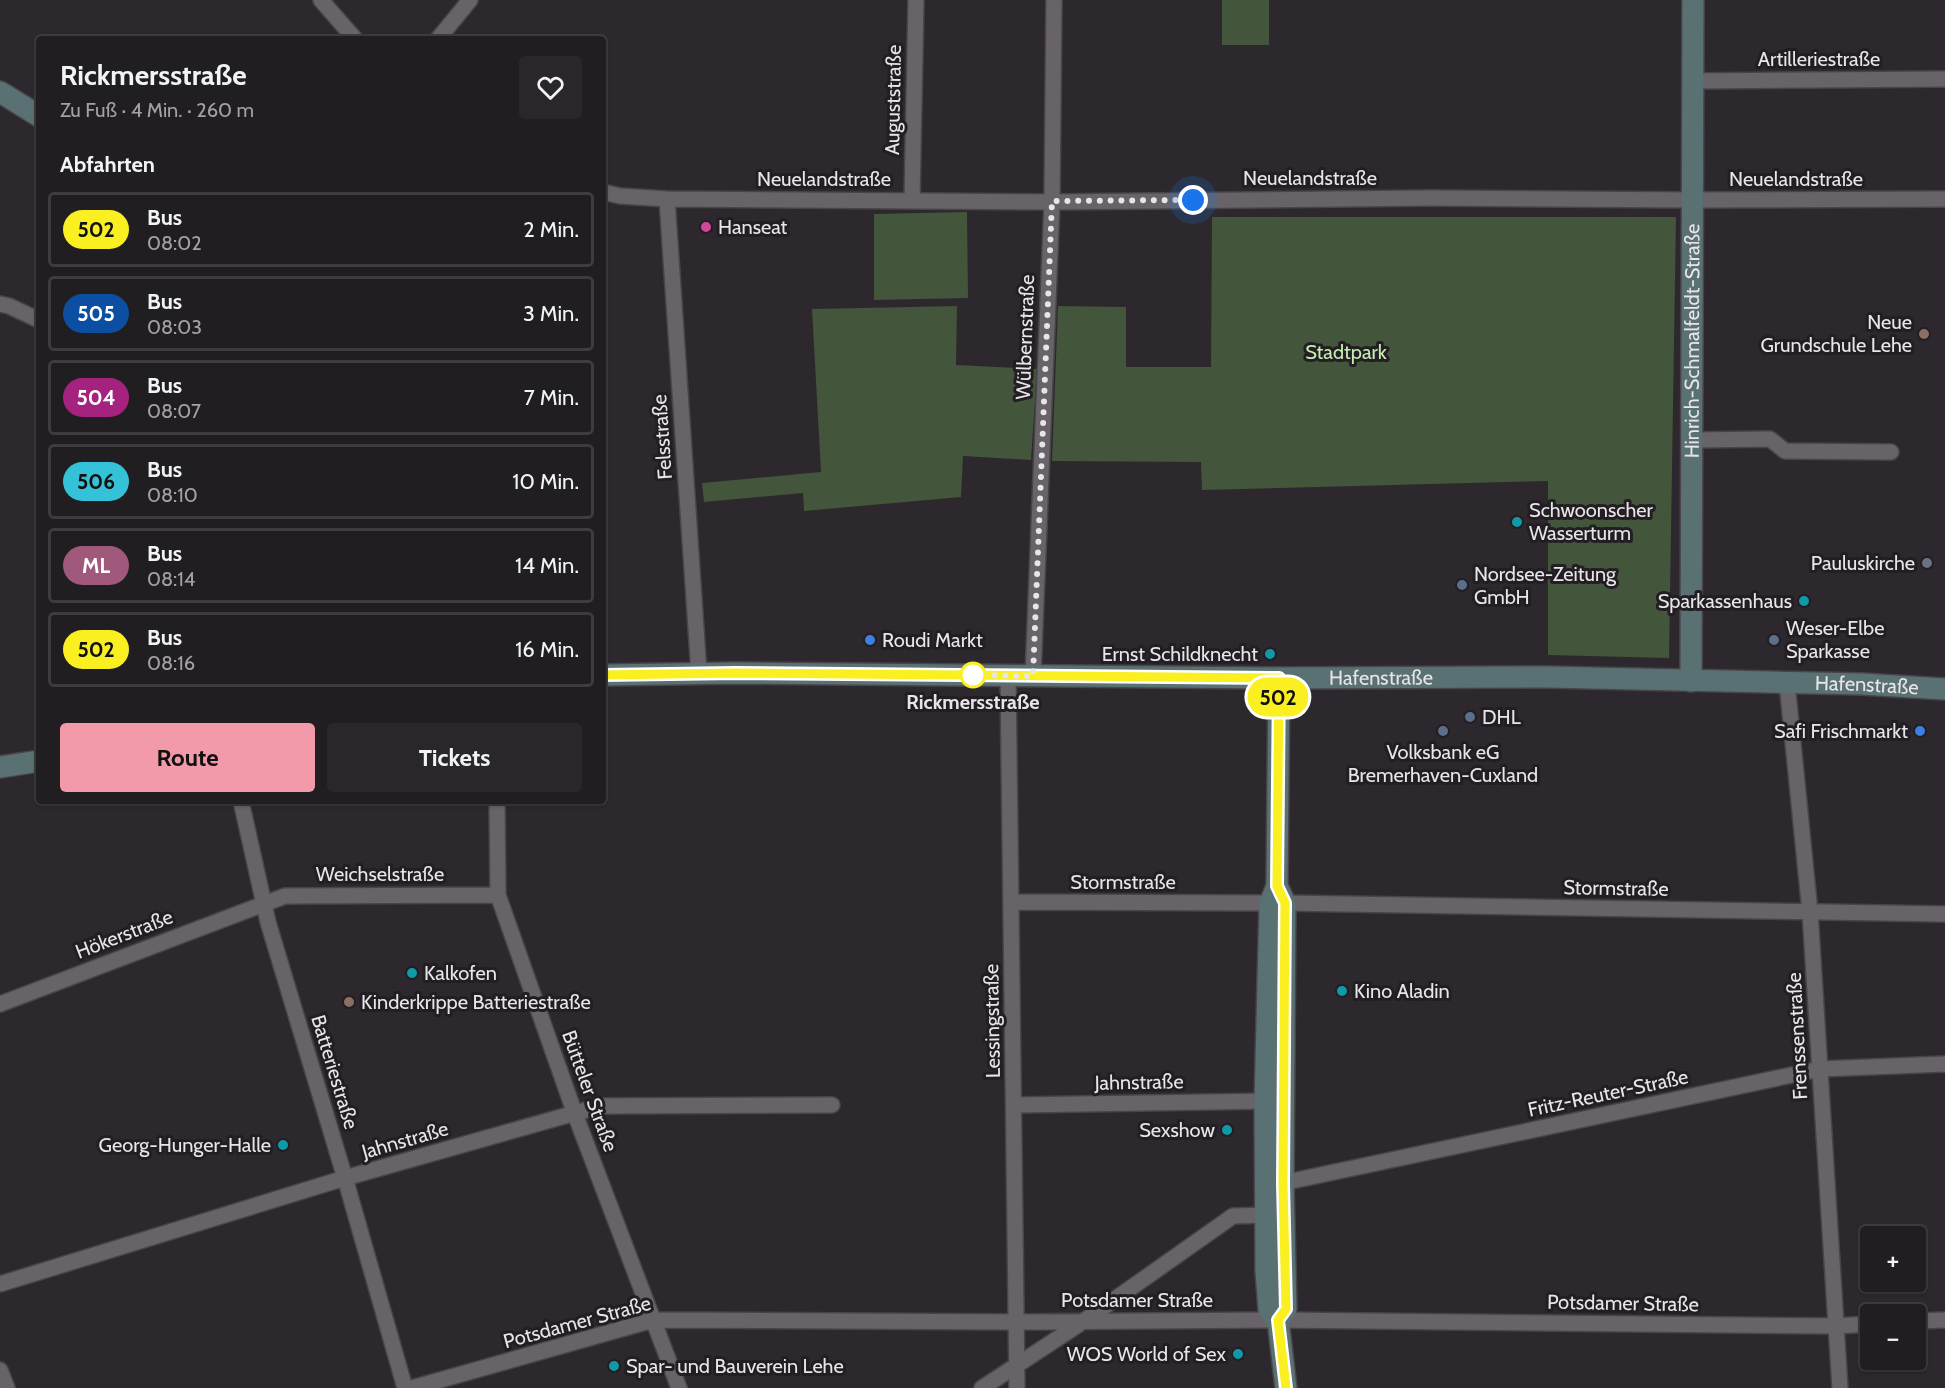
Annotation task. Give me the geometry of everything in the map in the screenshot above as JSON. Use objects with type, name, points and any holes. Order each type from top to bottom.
[{"type":"main road","name":"Hinrich-Schmalfeldt-Straße","points":[[1691,681],[1693,0]]},
{"type":"main road","points":[[0,92],[36,114]]},
{"type":"main road","name":"Hafenstraße","points":[[606,675],[699,673],[1279,678],[1547,677],[1862,684],[1945,689]]},
{"type":"main road","points":[[1278,1320],[1286,1309],[1274,1185],[1279,678]]},
{"type":"main road","points":[[0,767],[36,761]]},
{"type":"main road","points":[[1274,1185],[1266,1215],[1269,1310],[1278,1320],[1286,1388]]},
{"type":"street","points":[[321,0],[352,36]]},
{"type":"street","points":[[440,36],[470,0]]},
{"type":"street","name":"Auguststraße","points":[[912,200],[916,0]]},
{"type":"street","name":"Wülbernstraße","points":[[1033,676],[1052,201],[1054,0]]},
{"type":"street","name":"Artilleriestraße","points":[[1693,81],[1945,79]]},
{"type":"street","name":"Neuelandstraße","points":[[606,193],[620,196],[667,199],[1052,201],[1429,198],[1945,199]]},
{"type":"street","name":"Felsstraße","points":[[667,199],[699,673]]},
{"type":"street","points":[[0,304],[36,319]]},
{"type":"street","points":[[1692,440],[1770,439],[1785,451],[1891,452]]},
{"type":"street","name":"Lessingstraße","points":[[1008,675],[1017,1388]]},
{"type":"street","name":"Frenssenstraße","points":[[1788,683],[1810,912],[1840,1388]]},
{"type":"street","name":"Batteriestraße","points":[[242,804],[264,903],[405,1388]]},
{"type":"street","name":"Bütteler Straße","points":[[497,804],[498,896],[575,1114],[679,1388]]},
{"type":"street","name":"Weichselstraße","points":[[264,903],[285,896],[498,896]]},
{"type":"street","name":"Stormstraße","points":[[1011,902],[1278,898],[1945,914]]},
{"type":"street","name":"Hökerstraße","points":[[0,1004],[264,903]]},
{"type":"street","name":"Fritz-Reuter-Straße","points":[[1274,1185],[1820,1069],[1945,1064]]},
{"type":"street","name":"Jahnstraße","points":[[1014,1105],[1274,1101]]},
{"type":"street","name":"Jahnstraße","points":[[0,1284],[345,1178],[600,1106],[832,1105]]},
{"type":"street","points":[[982,1388],[1084,1321],[1233,1216],[1266,1215]]},
{"type":"street","name":"Potsdamer Straße","points":[[412,1388],[653,1320],[1017,1322],[1278,1320],[1860,1325]]},
{"type":"street","points":[[1926,1321],[1945,1320]]},
{"type":"street","points":[[0,1370],[7,1388]]},
{"type":"green space","points":[[1222,0],[1269,0],[1269,45],[1222,45]]},
{"type":"green space","points":[[967,212],[968,298],[874,300],[874,214]]},
{"type":"green space","name":"Stadtpark","points":[[1212,217],[1676,217],[1669,658],[1548,655],[1548,481],[1202,490],[1201,462],[1052,461],[1058,306],[1126,307],[1126,367],[1211,367]]},
{"type":"green space","points":[[957,306],[956,365],[1037,369],[1031,460],[963,456],[961,497],[804,511],[803,493],[704,502],[702,483],[821,472],[812,309]]},
{"type":"bus line","name":"502","points":[[606,675],[735,673],[1279,678],[1277,886],[1285,903],[1283,1184],[1286,1309],[1278,1320],[1286,1388]]},
{"type":"place","name":"Hanseat","points":[[706,227]]},
{"type":"place","name":"Neue Grundschule Lehe","points":[[1924,334]]},
{"type":"place","name":"Schwoonscher Wasserturm","points":[[1517,522]]},
{"type":"place","name":"Pauluskirche","points":[[1927,563]]},
{"type":"place","name":"Nordsee-Zeitung GmbH","points":[[1462,585]]},
{"type":"place","name":"Sparkassenhaus","points":[[1804,601]]},
{"type":"place","name":"Roudi Markt","points":[[870,640]]},
{"type":"place","name":"Weser-Elbe Sparkasse","points":[[1774,640]]},
{"type":"place","name":"Ernst Schildknecht","points":[[1270,654]]},
{"type":"place","name":"Rickmersstraße","points":[[973,675]]},
{"type":"place","name":"DHL","points":[[1470,717]]},
{"type":"place","name":"Volksbank eG Bremerhaven-Cuxland","points":[[1443,731]]},
{"type":"place","name":"Safi Frischmarkt","points":[[1920,731]]},
{"type":"place","name":"Kalkofen","points":[[412,973]]},
{"type":"place","name":"Kino Aladin","points":[[1342,991]]},
{"type":"place","name":"Kinderkrippe Batteriestraße","points":[[349,1002]]},
{"type":"place","name":"Sexshow","points":[[1227,1130]]},
{"type":"place","name":"Georg-Hunger-Halle","points":[[283,1145]]},
{"type":"place","name":"WOS World of Sex","points":[[1238,1354]]},
{"type":"place","name":"Spar- und Bauverein Lehe","points":[[614,1366]]},
{"type":"route","points":[[973,675],[1033,676],[1052,201],[1193,200]]}]
